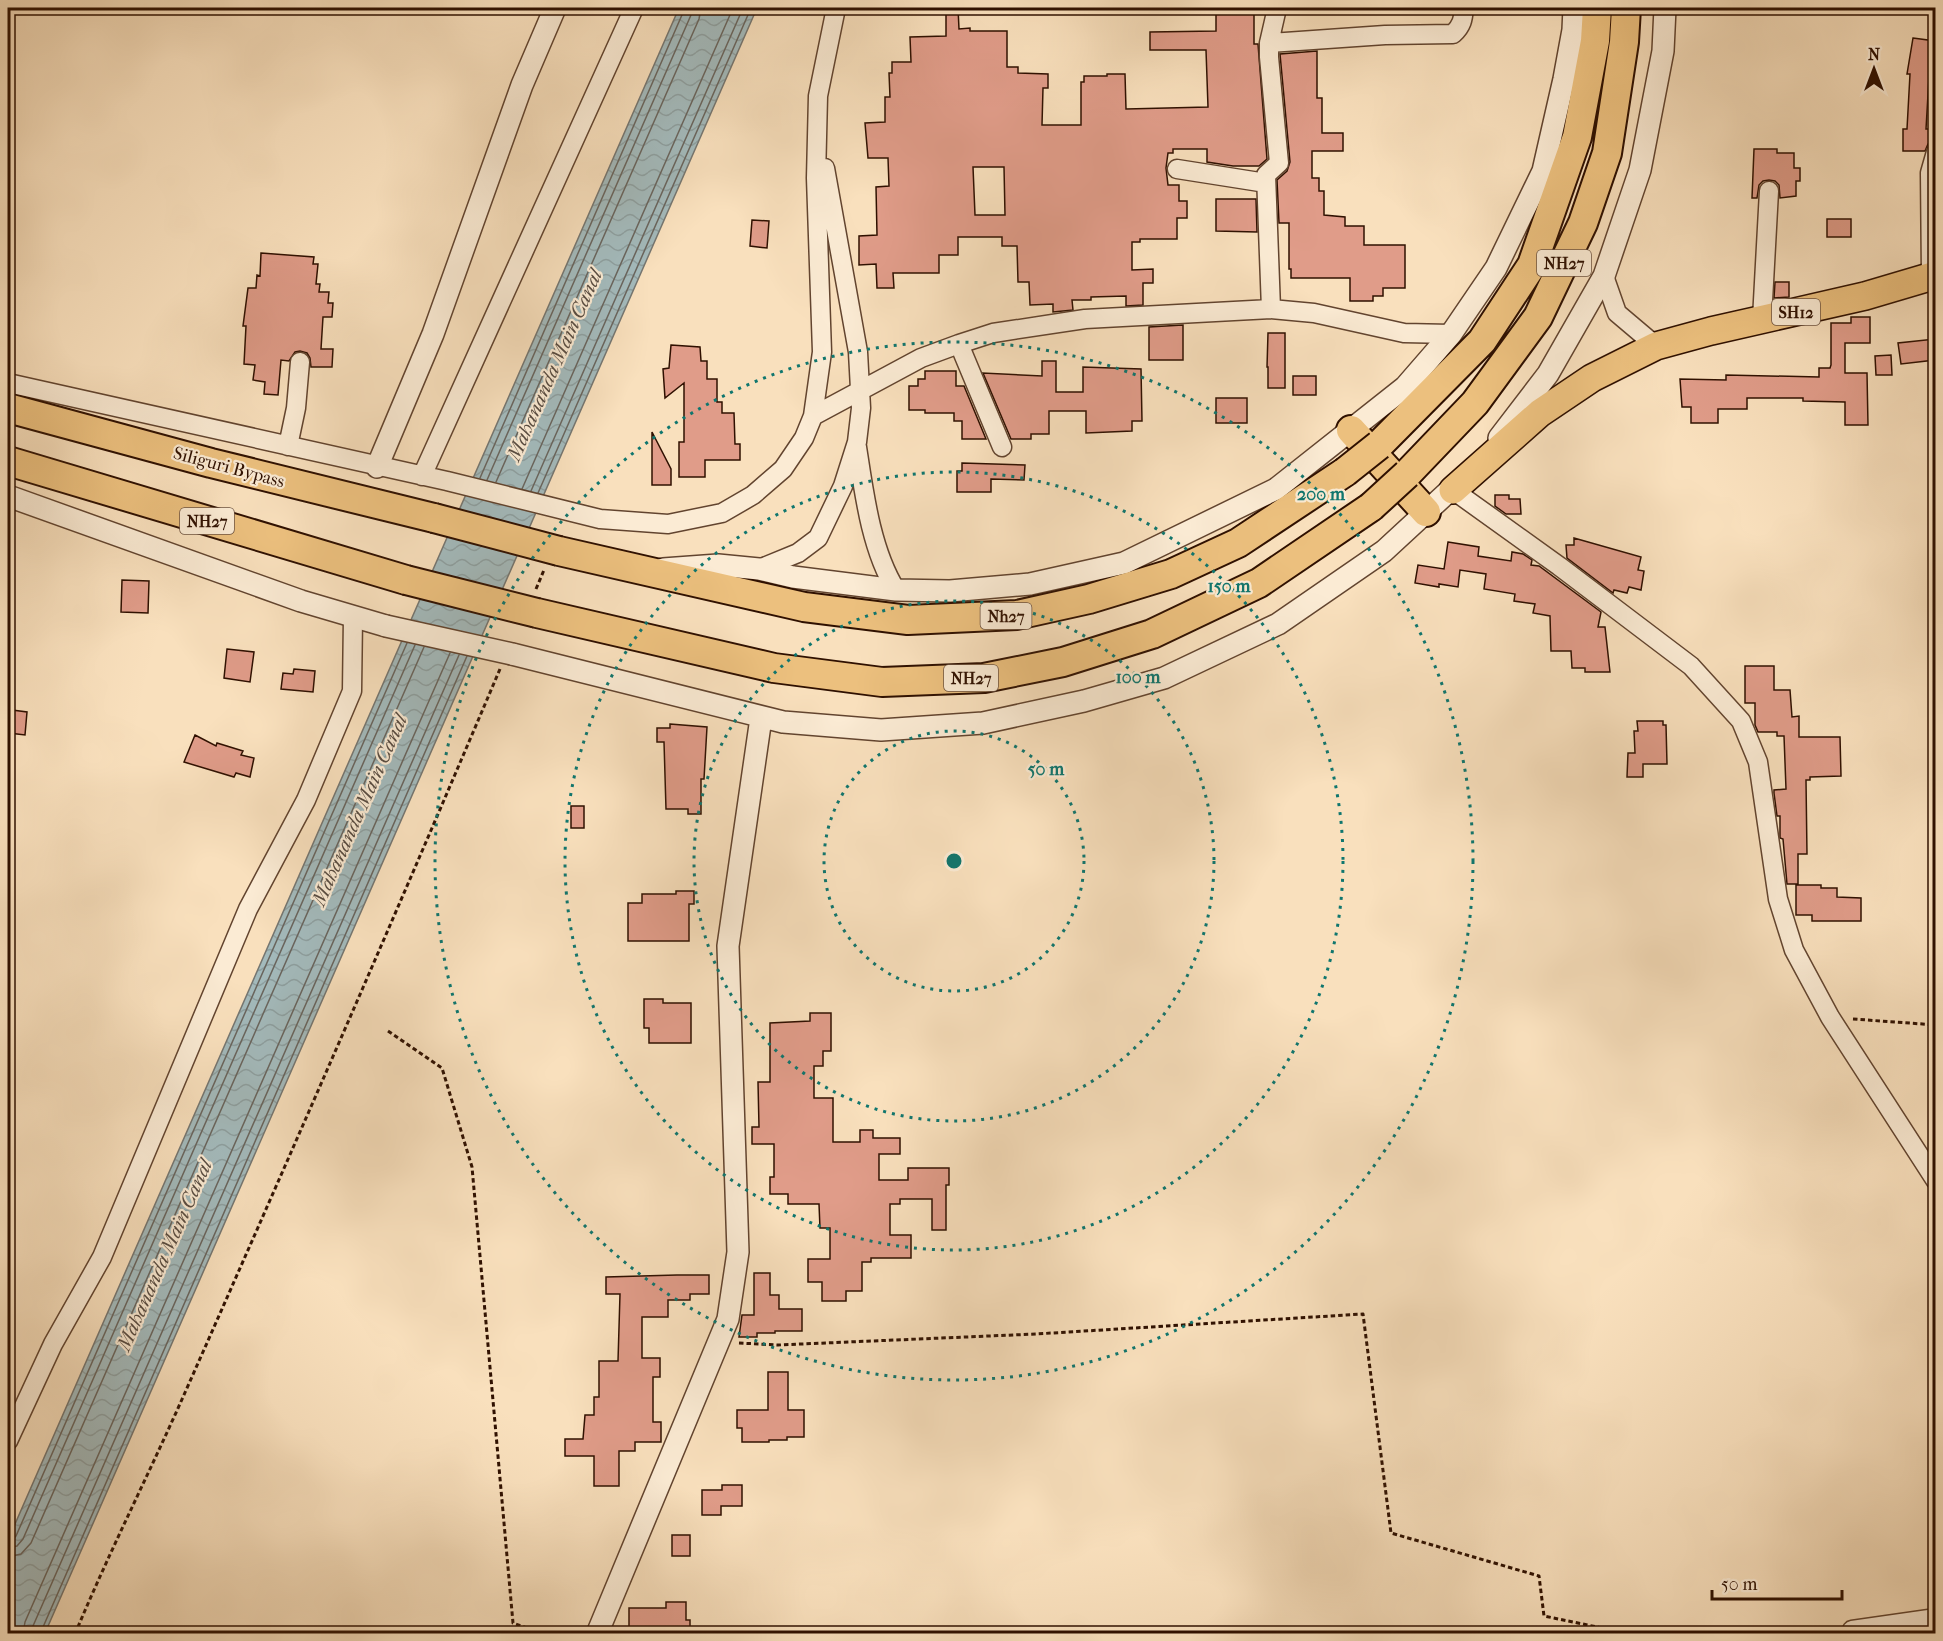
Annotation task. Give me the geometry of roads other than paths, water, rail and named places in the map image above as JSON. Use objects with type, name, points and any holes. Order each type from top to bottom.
[{"type":"highway","name":"NH27","points":[[1379,445],[1482,341],[1532,265],[1577,137],[1595,41],[1598,8]]},
{"type":"highway","name":"NH27","points":[[8,461],[406,580],[535,604],[774,668],[882,682],[984,678],[1063,662],[1152,634],[1259,583],[1371,507],[1407,474],[1475,403],[1538,317],[1583,223],[1607,153],[1624,42],[1626,8]]},
{"type":"highway","name":"Siliguri Bypass","points":[[16,410],[211,464],[434,518],[552,558],[638,570]]},
{"type":"highway","points":[[1351,430],[1426,512]]},
{"type":"highway","name":"Nh27","points":[[638,570],[804,607],[908,620],[1017,615],[1089,599],[1171,574],[1238,543],[1345,472],[1379,445]]},
{"type":"main road","name":"SH12","points":[[1656,346],[1864,296],[1933,275]]},
{"type":"main road","points":[[1453,490],[1540,413],[1592,378],[1656,346]]},
{"type":"street","points":[[377,467],[433,334],[522,85],[555,8]]},
{"type":"street","points":[[423,476],[634,8]]},
{"type":"street","points":[[8,384],[447,481],[600,519],[668,524],[722,513],[753,495],[783,470],[804,438],[813,416],[822,352],[816,178],[818,96],[836,8]]},
{"type":"street","points":[[1271,309],[1266,175],[1280,163],[1269,57],[1269,43],[1277,8]]},
{"type":"street","points":[[1269,43],[1385,35],[1454,34],[1460,28],[1464,8]]},
{"type":"street","points":[[638,570],[718,565],[896,590],[950,591],[1030,584],[1124,563],[1276,489],[1405,387],[1451,334],[1496,268],[1543,171],[1564,79],[1573,30],[1574,8]]},
{"type":"street","points":[[8,496],[185,560],[386,627],[507,661],[783,722],[881,730],[983,723],[1084,701],[1164,678],[1278,624],[1384,551],[1453,490],[1499,438],[1548,374],[1604,276],[1640,170],[1663,51],[1665,8]]},
{"type":"street","points":[[759,569],[798,554],[818,538],[843,486],[856,442],[861,408],[858,352],[825,169],[818,96]]},
{"type":"street","points":[[1933,275],[1930,173],[1935,152]]},
{"type":"street","points":[[1177,169],[1266,183]]},
{"type":"street","points":[[1762,319],[1769,190]]},
{"type":"street","points":[[1604,276],[1617,313],[1656,346]]},
{"type":"street","points":[[813,416],[921,358],[959,344],[993,333],[1085,319],[1271,309],[1314,313],[1404,333],[1451,334]]},
{"type":"street","points":[[959,344],[1002,447]]},
{"type":"street","points":[[288,446],[296,408],[300,362]]},
{"type":"street","points":[[856,442],[879,554],[888,578],[896,590]]},
{"type":"street","points":[[1453,490],[1559,566],[1690,666],[1741,720],[1758,762],[1778,899],[1794,950],[1830,1017],[1935,1181]]},
{"type":"street","points":[[8,1441],[52,1344],[102,1257],[248,909],[306,800],[352,692],[353,617]]},
{"type":"street","points":[[597,1634],[728,1319],[738,1252],[728,946],[761,718]]},
{"type":"street","points":[[1852,1630],[1935,1618]]},
{"type":"water","name":"Mahananda Main Canal","points":[[679,8],[757,8],[45,1633],[8,1634],[8,1540]]}]
